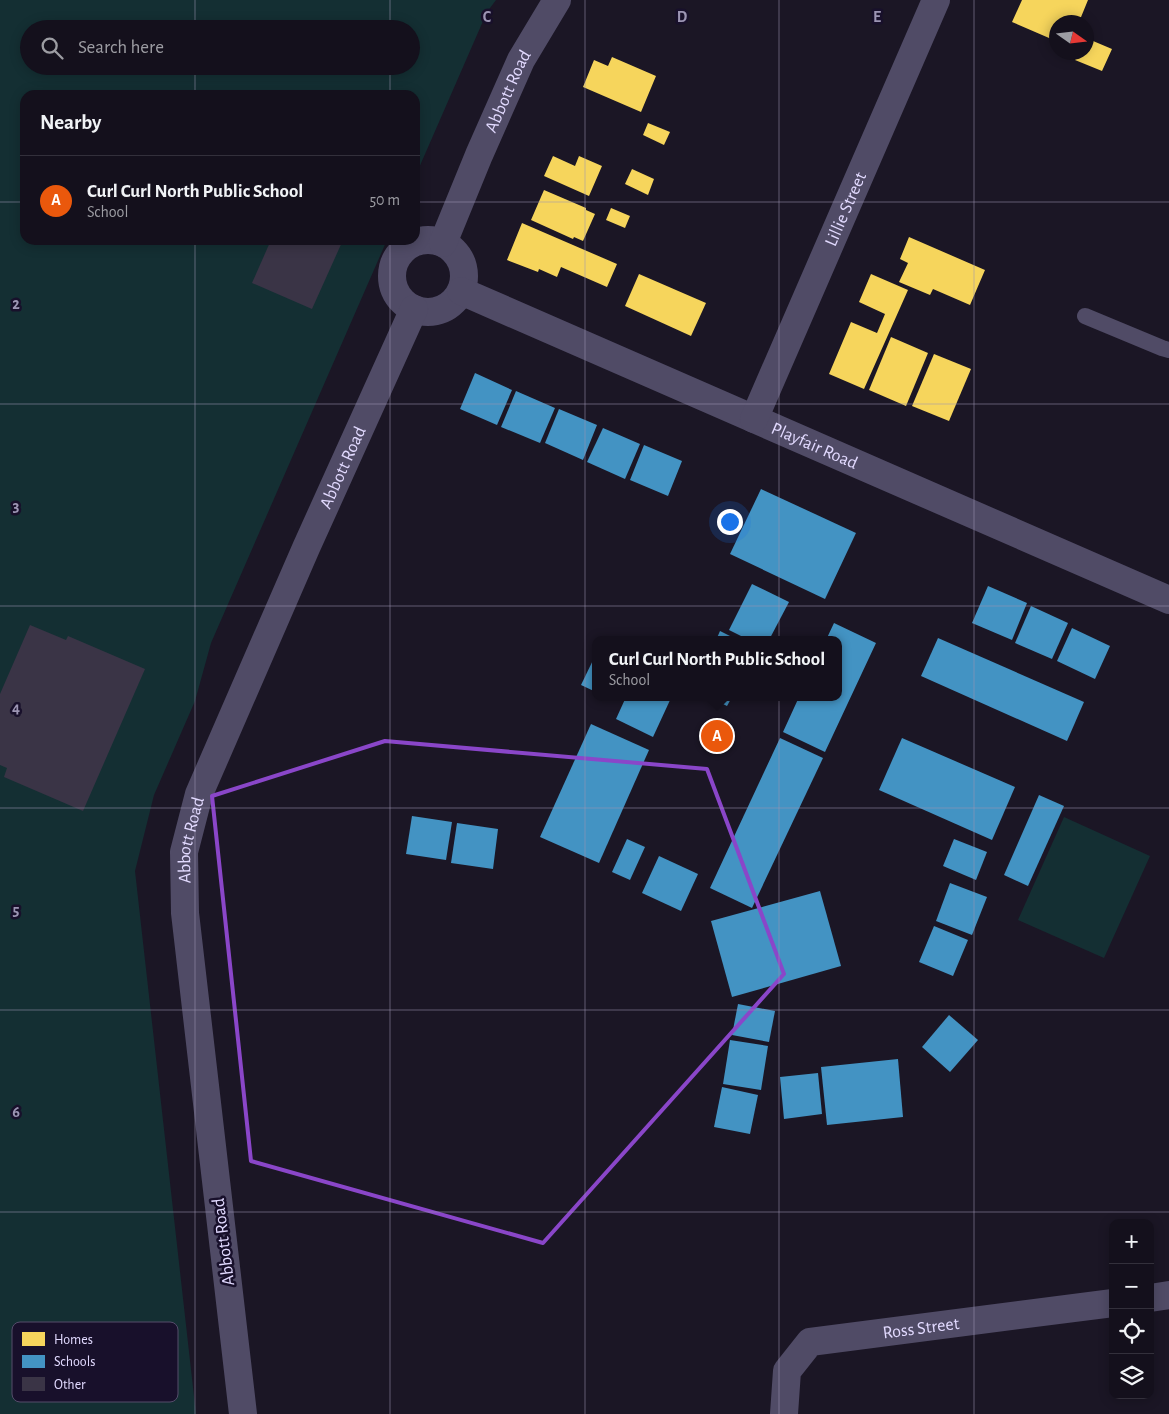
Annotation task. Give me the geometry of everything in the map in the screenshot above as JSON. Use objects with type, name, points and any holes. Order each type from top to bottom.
[{"type":"street","name":"Abbott Road","points":[[443,243],[521,60],[557,0]]},
{"type":"street","name":"Lillie Street","points":[[754,419],[936,0]]},
{"type":"street","points":[[410,245],[396,261],[393,272],[393,283],[397,294],[404,302],[424,312],[446,307],[461,291],[464,280],[460,258],[443,243],[432,240],[420,240]]},
{"type":"street","name":"Playfair Road","points":[[461,291],[1169,600]]},
{"type":"street","name":"Abbott Road","points":[[243,1414],[185,914],[184,852],[199,794],[306,548],[414,308]]},
{"type":"street","points":[[1154,1297],[1169,1295]]},
{"type":"street","name":"Ross Street","points":[[784,1414],[787,1371],[810,1342],[1109,1304]]},
{"type":"lane","points":[[1085,316],[1169,350]]},
{"type":"highlighted area","points":[[385,741],[707,769],[784,974],[543,1243],[251,1161],[212,796]]},
{"type":"green space","points":[[0,0],[496,0],[487,12],[420,166],[420,90],[20,90],[20,245],[385,245],[211,643],[195,701],[154,795],[135,871],[196,1414],[0,1414]]},
{"type":"green space","points":[[1064,817],[1150,856],[1104,958],[1018,920]]},
{"type":"building: Homes","points":[[1022,0],[1088,0],[1082,15],[1049,15],[1049,38],[1012,22]]},
{"type":"building: Homes","points":[[1094,41],[1112,49],[1102,71],[1075,60],[1094,60]]},
{"type":"building: Homes","points":[[612,57],[656,76],[641,112],[583,87],[594,60],[608,66]]},
{"type":"building: Homes","points":[[648,123],[670,132],[664,145],[643,135]]},
{"type":"building: Homes","points":[[553,156],[575,166],[579,156],[602,166],[589,196],[544,176]]},
{"type":"building: Homes","points":[[632,169],[654,179],[648,195],[625,184]]},
{"type":"building: Homes","points":[[544,190],[586,208],[586,210],[595,214],[583,241],[574,237],[573,239],[531,220]]},
{"type":"building: Homes","points":[[611,208],[630,216],[625,228],[606,220]]},
{"type":"building: Homes","points":[[522,223],[617,264],[607,287],[561,267],[557,277],[539,269],[538,272],[507,260]]},
{"type":"building: Homes","points":[[909,237],[985,270],[970,305],[933,289],[930,295],[899,282],[908,263],[900,259]]},
{"type":"building: Homes","points":[[639,274],[706,303],[691,336],[625,306]]},
{"type":"building: Homes","points":[[871,274],[908,290],[864,389],[829,374],[851,322],[877,333],[885,314],[859,302]]},
{"type":"building: Homes","points":[[891,337],[928,353],[906,406],[869,390]]},
{"type":"building: Homes","points":[[934,354],[971,369],[949,421],[912,406]]},
{"type":"building: Schools","points":[[475,373],[512,390],[497,425],[460,409]]},
{"type":"building: Schools","points":[[516,391],[555,408],[540,443],[501,427]]},
{"type":"building: Schools","points":[[559,409],[597,425],[583,460],[545,443]]},
{"type":"building: Schools","points":[[603,428],[640,444],[625,479],[587,462]]},
{"type":"building: Schools","points":[[644,445],[682,461],[668,496],[630,480]]},
{"type":"building: Schools","points":[[761,489],[856,533],[825,599],[730,554]]},
{"type":"building: Schools","points":[[752,584],[789,602],[771,636],[741,636],[729,630]]},
{"type":"building: Schools","points":[[988,586],[1027,603],[1012,640],[972,623]]},
{"type":"building: Schools","points":[[1031,606],[1068,623],[1052,659],[1015,643]]},
{"type":"building: Schools","points":[[834,623],[876,643],[825,752],[783,732],[797,701],[842,701],[842,636],[828,636]]},
{"type":"building: Schools","points":[[1072,628],[1110,646],[1095,679],[1057,661]]},
{"type":"building: Schools","points":[[720,631],[730,636],[718,636]]},
{"type":"building: Schools","points":[[938,638],[1084,702],[1067,741],[921,676]]},
{"type":"building: Schools","points":[[592,662],[592,690],[581,685]]},
{"type":"building: Schools","points":[[624,701],[670,701],[653,737],[616,719]]},
{"type":"building: Schools","points":[[717,701],[730,701],[727,706]]},
{"type":"building: Schools","points":[[591,724],[649,750],[599,863],[540,837]]},
{"type":"building: Schools","points":[[780,738],[823,758],[752,908],[710,888]]},
{"type":"building: Schools","points":[[902,738],[1015,787],[992,840],[879,790]]},
{"type":"building: Schools","points":[[1039,795],[1064,806],[1028,886],[1004,875]]},
{"type":"building: Schools","points":[[412,816],[452,822],[446,860],[406,854]]},
{"type":"building: Schools","points":[[457,823],[498,829],[493,869],[451,863]]},
{"type":"building: Schools","points":[[627,839],[645,847],[630,880],[612,872]]},
{"type":"building: Schools","points":[[954,839],[987,852],[976,880],[943,866]]},
{"type":"building: Schools","points":[[659,856],[698,874],[681,911],[642,893]]},
{"type":"building: Schools","points":[[950,883],[987,897],[972,935],[936,921]]},
{"type":"building: Schools","points":[[820,891],[841,966],[732,997],[711,921]]},
{"type":"building: Schools","points":[[934,926],[968,940],[953,976],[919,962]]},
{"type":"building: Schools","points":[[738,1004],[775,1011],[769,1042],[732,1035]]},
{"type":"building: Schools","points":[[949,1015],[978,1040],[950,1072],[922,1047]]},
{"type":"building: Schools","points":[[730,1040],[768,1046],[761,1090],[723,1084]]},
{"type":"building: Schools","points":[[898,1059],[903,1117],[827,1125],[821,1067]]},
{"type":"building: Schools","points":[[818,1073],[822,1114],[784,1119],[780,1077]]},
{"type":"building: Schools","points":[[722,1087],[758,1095],[750,1134],[714,1127]]},
{"type":"building: Other","points":[[269,245],[341,245],[312,309],[252,283]]},
{"type":"building: Other","points":[[30,625],[66,640],[68,636],[145,669],[83,811],[4,777],[7,768],[0,765],[0,694]]},
{"type":"place","name":"Curl Curl North Public School","points":[[717,736]]}]
